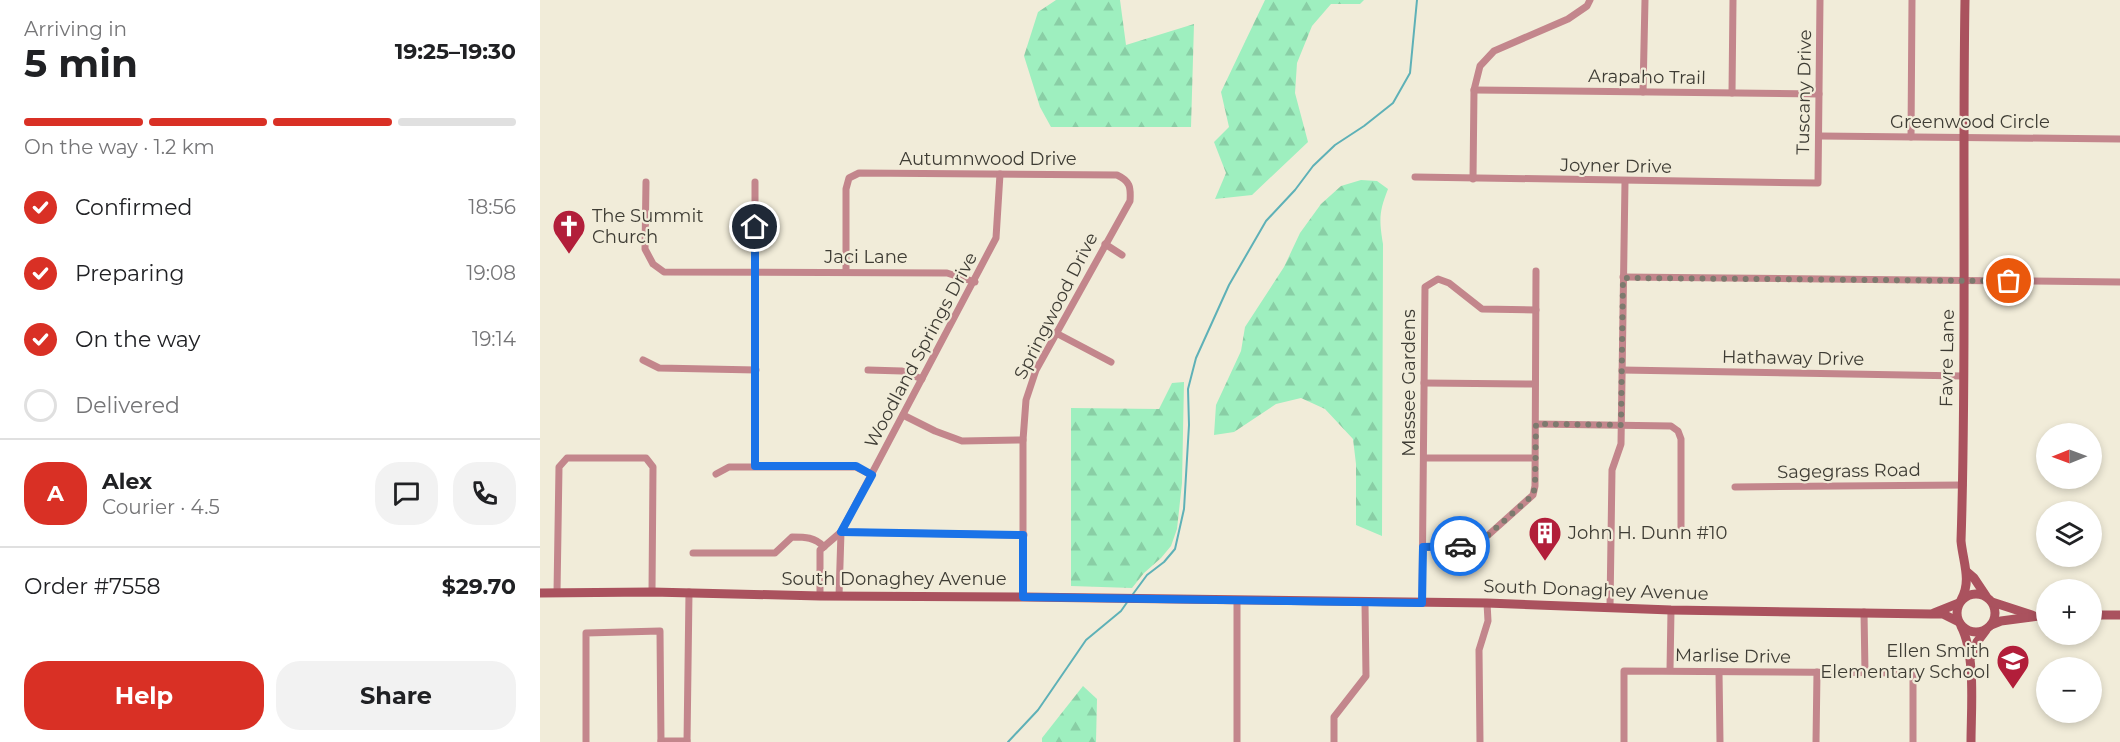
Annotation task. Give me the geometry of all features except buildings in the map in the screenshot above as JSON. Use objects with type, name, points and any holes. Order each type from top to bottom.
[{"type":"street","points":[[1473,179],[1474,90],[1480,66],[1494,51],[1568,19],[1587,6],[1590,0]]},
{"type":"street","points":[[1643,92],[1645,0]]},
{"type":"street","points":[[1732,93],[1733,0]]},
{"type":"street","name":"Tuscany Drive","points":[[1818,183],[1820,0]]},
{"type":"street","points":[[1911,137],[1912,0]]},
{"type":"street","name":"Favre Lane","points":[[1960,602],[1966,586],[1967,572],[1961,541],[1965,0]]},
{"type":"street","name":"Arapaho Trail","points":[[1474,90],[1819,94]]},
{"type":"street","name":"Greenwood Circle","points":[[1820,136],[2120,139]]},
{"type":"street","name":"Autumnwood Drive","points":[[846,271],[846,189],[849,178],[859,174],[1117,175],[1127,180]]},
{"type":"street","name":"Woodland Springs Drive","points":[[824,547],[841,532],[975,282],[996,238],[1000,174]]},
{"type":"street","name":"Joyner Drive","points":[[1414,177],[1625,182],[1818,183]]},
{"type":"street","name":"Springwood Drive","points":[[1023,597],[1023,440],[1026,400],[1036,370],[1130,201],[1131,188],[1127,180]]},
{"type":"street","points":[[755,182],[755,466]]},
{"type":"street","points":[[1610,606],[1612,470],[1621,444],[1625,182]]},
{"type":"street","name":"Jaci Lane","points":[[646,183],[645,249],[653,264],[664,272],[947,273],[975,282]]},
{"type":"street","points":[[1105,244],[1122,255]]},
{"type":"street","points":[[1423,547],[1476,546],[1533,495],[1536,424],[1536,270]]},
{"type":"street","points":[[1623,278],[2120,282]]},
{"type":"street","name":"Massee Gardens","points":[[1422,603],[1425,287],[1438,279],[1449,283],[1482,309],[1536,310]]},
{"type":"street","points":[[1056,333],[1111,362]]},
{"type":"street","points":[[643,360],[659,368],[756,370]]},
{"type":"street","points":[[868,370],[902,371],[922,379]]},
{"type":"street","name":"Hathaway Drive","points":[[1622,370],[1963,376]]},
{"type":"street","points":[[1424,383],[1535,384]]},
{"type":"street","points":[[903,415],[935,431],[963,441],[1023,440]]},
{"type":"street","points":[[1536,424],[1671,426],[1678,431],[1681,439],[1681,531]]},
{"type":"street","points":[[557,593],[560,467],[567,458],[646,458],[653,467],[652,592]]},
{"type":"street","points":[[1424,458],[1535,458]]},
{"type":"street","points":[[716,474],[729,467],[856,466],[872,475]]},
{"type":"street","name":"Sagegrass Road","points":[[1735,487],[1963,485]]},
{"type":"street","points":[[841,532],[1023,535]]},
{"type":"street","name":"Woodland Springs Drive","points":[[839,596],[841,532]]},
{"type":"street","points":[[693,553],[775,553],[792,537],[806,537],[819,541],[824,547],[820,550],[820,596]]},
{"type":"street","name":"Favre Lane","points":[[1967,572],[1989,599]]},
{"type":"street","points":[[586,742],[586,633],[660,631],[661,742],[687,742],[689,592]]},
{"type":"street","name":"South Donaghey Avenue","points":[[540,593],[689,592],[820,596],[1487,603],[1671,610],[1943,614],[1960,623]]},
{"type":"street","points":[[1971,742],[1970,664],[1967,642],[1957,609],[1960,602],[1970,594],[1981,594],[2034,615]]},
{"type":"street","points":[[1970,664],[1974,648],[1995,614],[1989,599]]},
{"type":"street","points":[[1237,600],[1237,742]]},
{"type":"street","name":"South Donaghey Avenue","points":[[1931,614],[1960,602]]},
{"type":"street","points":[[1334,742],[1334,717],[1366,676],[1365,603]]},
{"type":"street","points":[[1480,742],[1479,650],[1488,621],[1487,603]]},
{"type":"street","points":[[1670,670],[1671,610]]},
{"type":"street","points":[[1864,612],[1865,672]]},
{"type":"street","points":[[1960,623],[1965,629],[1975,632],[2001,621],[2034,615]]},
{"type":"street","points":[[2102,615],[2120,615]]},
{"type":"street","name":"Marlise Drive","points":[[1624,742],[1624,671],[1670,670],[1913,673],[1913,742]]},
{"type":"street","points":[[1719,672],[1720,742]]},
{"type":"street","points":[[1816,742],[1817,672]]},
{"type":"green space","points":[[1056,0],[1120,0],[1126,45],[1194,24],[1191,127],[1051,127],[1040,107],[1024,56],[1038,12]]},
{"type":"green space","points":[[1265,0],[1364,0],[1360,4],[1331,4],[1312,26],[1297,63],[1295,93],[1308,142],[1252,195],[1215,199],[1226,173],[1214,142],[1229,127],[1221,92]]},
{"type":"green space","points":[[1361,180],[1377,181],[1388,189],[1381,210],[1380,222],[1383,244],[1382,536],[1356,525],[1356,464],[1353,439],[1325,409],[1301,398],[1276,404],[1234,432],[1214,435],[1216,405],[1241,351],[1245,327],[1284,267],[1300,233],[1321,204],[1341,186]]},
{"type":"green space","points":[[1184,382],[1182,483],[1177,529],[1171,546],[1132,588],[1071,586],[1071,408],[1159,409],[1172,383]]},
{"type":"green space","points":[[1083,686],[1097,699],[1096,742],[1042,742],[1042,738]]},
{"type":"waterway","points":[[1133,594],[1147,575],[1164,562],[1175,549],[1184,509],[1189,425],[1188,389],[1196,358],[1229,285],[1266,221],[1295,190],[1313,166],[1335,145],[1393,103],[1410,73],[1417,0]]},
{"type":"waterway","points":[[1008,742],[1038,710],[1086,640],[1121,611],[1128,601]]},
{"type":"way so far","points":[[1460,546],[1476,546],[1533,495],[1536,424],[1621,425],[1623,278],[2009,281]]},
{"type":"place","name":"The Summit Church","points":[[569,255]]},
{"type":"place","name":"John H. Dunn #10","points":[[1545,562]]},
{"type":"place","name":"Ellen Smith Elementary School","points":[[2013,690]]},
{"type":"route","points":[[755,227],[755,466],[856,466],[872,475],[841,532],[1023,535],[1023,597],[1145,600],[1422,603],[1423,547],[1460,546]]}]
